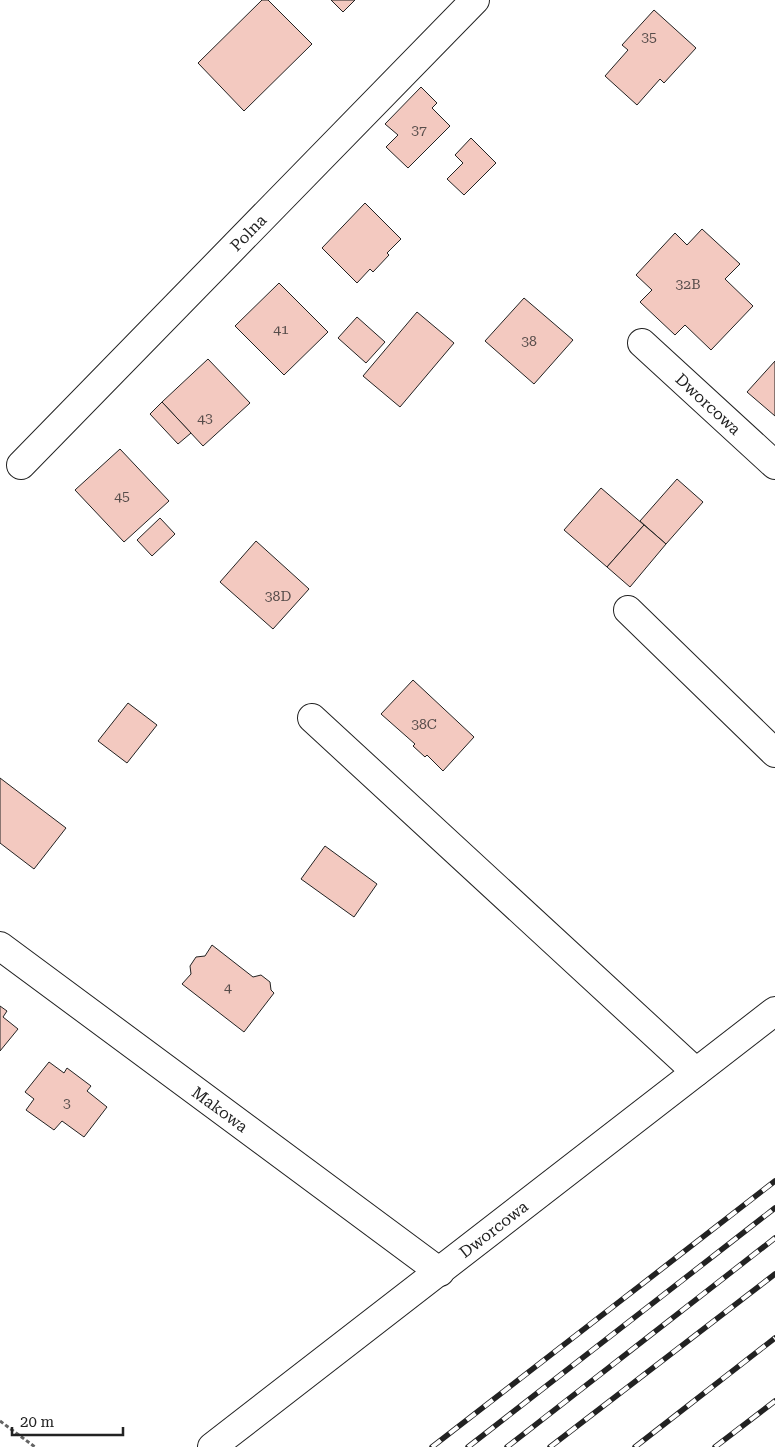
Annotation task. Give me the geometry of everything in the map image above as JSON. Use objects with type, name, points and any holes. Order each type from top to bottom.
[{"type":"street","name":"Polna","points":[[21,465],[475,0]]},
{"type":"street","name":"Dworcowa","points":[[642,343],[775,465]]},
{"type":"street","points":[[628,610],[775,753]]},
{"type":"street","points":[[312,718],[696,1072]]},
{"type":"street","name":"Makowa","points":[[0,946],[440,1272]]},
{"type":"street","name":"Dworcowa","points":[[212,1447],[775,1011]]},
{"type":"path","points":[[0,1421],[35,1447]]},
{"type":"building","points":[[262,0],[268,0],[312,44],[244,111],[198,63]]},
{"type":"building","points":[[331,0],[355,0],[343,12]]},
{"type":"building","points":[[654,10],[696,48],[664,83],[660,79],[637,105],[605,76],[628,50],[622,45]]},
{"type":"building","points":[[421,87],[437,103],[432,108],[450,126],[408,168],[386,147],[398,135],[385,124]]},
{"type":"building","points":[[471,138],[496,163],[464,195],[447,179],[463,163],[455,155]]},
{"type":"building","points":[[365,203],[401,239],[387,253],[389,255],[373,272],[370,269],[357,283],[322,248]]},
{"type":"building","points":[[702,229],[740,264],[725,279],[753,306],[711,350],[685,325],[675,335],[640,302],[652,290],[636,275],[675,233],[687,245]]},
{"type":"building","points":[[279,283],[328,332],[284,375],[235,326]]},
{"type":"building","points":[[524,298],[573,340],[534,384],[485,341]]},
{"type":"building","points":[[417,312],[454,343],[400,407],[363,376]]},
{"type":"building","points":[[357,317],[385,342],[366,363],[338,338]]},
{"type":"building","points":[[208,359],[250,403],[203,446],[162,402]]},
{"type":"building","points":[[775,361],[775,416],[747,392]]},
{"type":"building","points":[[162,402],[191,433],[178,444],[150,414]]},
{"type":"building","points":[[120,449],[169,501],[124,542],[75,490]]},
{"type":"building","points":[[677,479],[703,502],[666,544],[640,521]]},
{"type":"building","points":[[601,488],[644,525],[607,567],[564,530]]},
{"type":"building","points":[[160,518],[175,534],[152,556],[137,540]]},
{"type":"building","points":[[644,525],[666,544],[630,587],[607,567]]},
{"type":"building","points":[[256,541],[309,589],[273,629],[220,582]]},
{"type":"building","points":[[413,680],[474,737],[443,771],[427,755],[425,757],[413,746],[415,744],[381,714]]},
{"type":"building","points":[[128,703],[157,725],[127,763],[98,741]]},
{"type":"building","points":[[0,778],[66,828],[34,869],[0,843]]},
{"type":"building","points":[[325,846],[377,884],[354,917],[301,879]]},
{"type":"building","points":[[212,945],[253,977],[261,975],[270,982],[271,990],[274,993],[244,1032],[182,984],[191,974],[190,966],[196,957],[205,956]]},
{"type":"building","points":[[0,1006],[7,1011],[3,1017],[18,1029],[0,1051]]},
{"type":"building","points":[[49,1062],[64,1073],[67,1068],[91,1086],[87,1091],[107,1107],[84,1137],[62,1121],[54,1130],[26,1110],[34,1099],[25,1092]]},
{"type":"railway","points":[[432,1447],[775,1181]]},
{"type":"railway","points":[[468,1447],[775,1208]]},
{"type":"railway","points":[[507,1447],[775,1238]]},
{"type":"railway","points":[[550,1447],[775,1274]]},
{"type":"railway","points":[[635,1447],[775,1338]]},
{"type":"railway","points":[[715,1447],[775,1401]]}]
